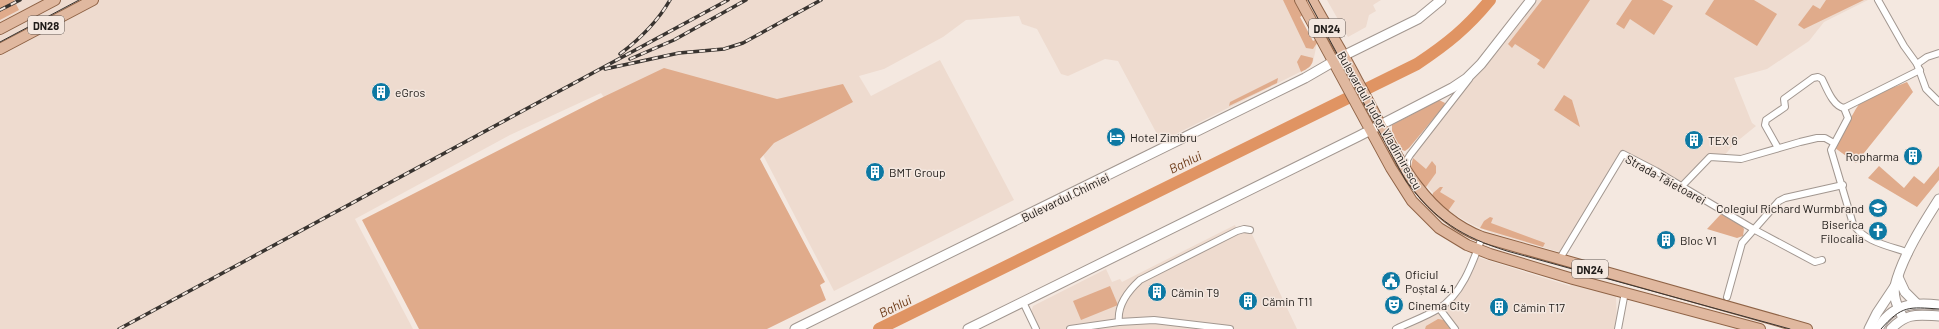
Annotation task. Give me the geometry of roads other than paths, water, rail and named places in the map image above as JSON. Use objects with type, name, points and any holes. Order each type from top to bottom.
[{"type":"main road","name":"DN28","points":[[0,29],[56,0]]},
{"type":"main road","name":"DN28","points":[[0,49],[93,0]]},
{"type":"main road","name":"Bulevardul Tudor Vladimirescu","points":[[1300,0],[1363,118],[1406,192],[1422,212],[1439,228],[1477,249],[1566,277],[1760,329]]},
{"type":"main road","name":"Bulevardul Tudor Vladimirescu","points":[[1312,0],[1407,172],[1424,196],[1447,218],[1472,233],[1482,237],[1807,329]]},
{"type":"main road","name":"Bulevardul Chimiei","points":[[795,329],[1305,78],[1333,61],[1418,19],[1441,0]]},
{"type":"main road","points":[[968,329],[1212,207],[1359,136],[1452,88],[1467,78],[1481,64],[1531,0]]},
{"type":"main road","points":[[1869,329],[1896,282],[1928,216],[1939,199]]},
{"type":"main road","points":[[1896,282],[1916,303]]},
{"type":"main road","points":[[1896,282],[1898,308],[1903,318]]},
{"type":"main road","points":[[1878,329],[1881,323],[1898,308],[1916,303],[1939,305]]},
{"type":"main road","points":[[1891,329],[1903,318],[1910,315],[1939,316]]},
{"type":"street","points":[[1878,0],[1904,46],[1919,67],[1926,89],[1939,102]]},
{"type":"street","points":[[1778,148],[1765,125],[1766,120],[1783,110],[1785,107],[1784,98],[1813,78],[1818,77],[1822,79],[1835,102],[1839,107],[1844,108],[1919,67],[1927,57],[1939,53]]},
{"type":"street","points":[[1407,172],[1407,160],[1410,155],[1481,64]]},
{"type":"street","points":[[1844,108],[1848,118],[1834,143],[1832,150],[1853,224],[1858,232],[1865,237],[1909,253]]},
{"type":"street","points":[[1682,186],[1710,157],[1741,159],[1817,138],[1826,138],[1834,143]]},
{"type":"street","name":"Strada Tăietoarei","points":[[1559,260],[1623,154],[1682,186],[1755,230],[1815,262],[1822,260]]},
{"type":"street","points":[[1727,297],[1742,243],[1781,199],[1843,185]]},
{"type":"street","points":[[1119,322],[1119,310],[1132,288],[1140,280],[1237,231],[1244,229],[1250,230]]},
{"type":"street","points":[[1396,329],[1439,308],[1456,292],[1463,282],[1482,237]]},
{"type":"street","points":[[1618,329],[1624,292]]},
{"type":"street","points":[[1023,302],[1036,329]]},
{"type":"street","points":[[1439,308],[1455,329]]},
{"type":"street","points":[[1070,329],[1119,322],[1170,321],[1230,329]]},
{"type":"waterway","name":"Bahlui","points":[[879,329],[1417,64],[1438,50],[1456,35],[1490,0]]},
{"type":"tram line","points":[[0,42],[79,0]]},
{"type":"tram line","points":[[1308,0],[1406,181],[1417,195],[1439,217],[1450,225],[1476,240],[1507,251],[1790,329]]},
{"type":"tram line","points":[[1881,329],[1895,315],[1907,309],[1939,309]]},
{"type":"railway","points":[[0,10],[20,0]]},
{"type":"railway","points":[[620,54],[648,29],[670,0]]},
{"type":"railway","points":[[119,329],[728,0]]},
{"type":"railway","points":[[630,59],[674,40],[746,0]]},
{"type":"railway","points":[[605,69],[679,53],[724,49],[743,43],[821,0]]},
{"type":"place","name":"eGros","points":[[381,92]]},
{"type":"place","name":"Hotel Zimbru","points":[[1116,137]]},
{"type":"place","name":"TEX 6","points":[[1694,140]]},
{"type":"place","name":"Ropharma","points":[[1913,156]]},
{"type":"place","name":"BMT Group","points":[[875,172]]},
{"type":"place","name":"Colegiul Richard Wurmbrand","points":[[1878,208]]},
{"type":"place","name":"Biserica Filocalia","points":[[1878,231]]},
{"type":"place","name":"Bloc V1","points":[[1666,240]]},
{"type":"place","name":"Oficiul Poștal 4.1","points":[[1391,281]]},
{"type":"place","name":"Cămin T9","points":[[1157,292]]},
{"type":"place","name":"Cămin T11","points":[[1248,301]]},
{"type":"place","name":"Cinema City","points":[[1394,305]]},
{"type":"place","name":"Cămin T17","points":[[1499,307]]}]
